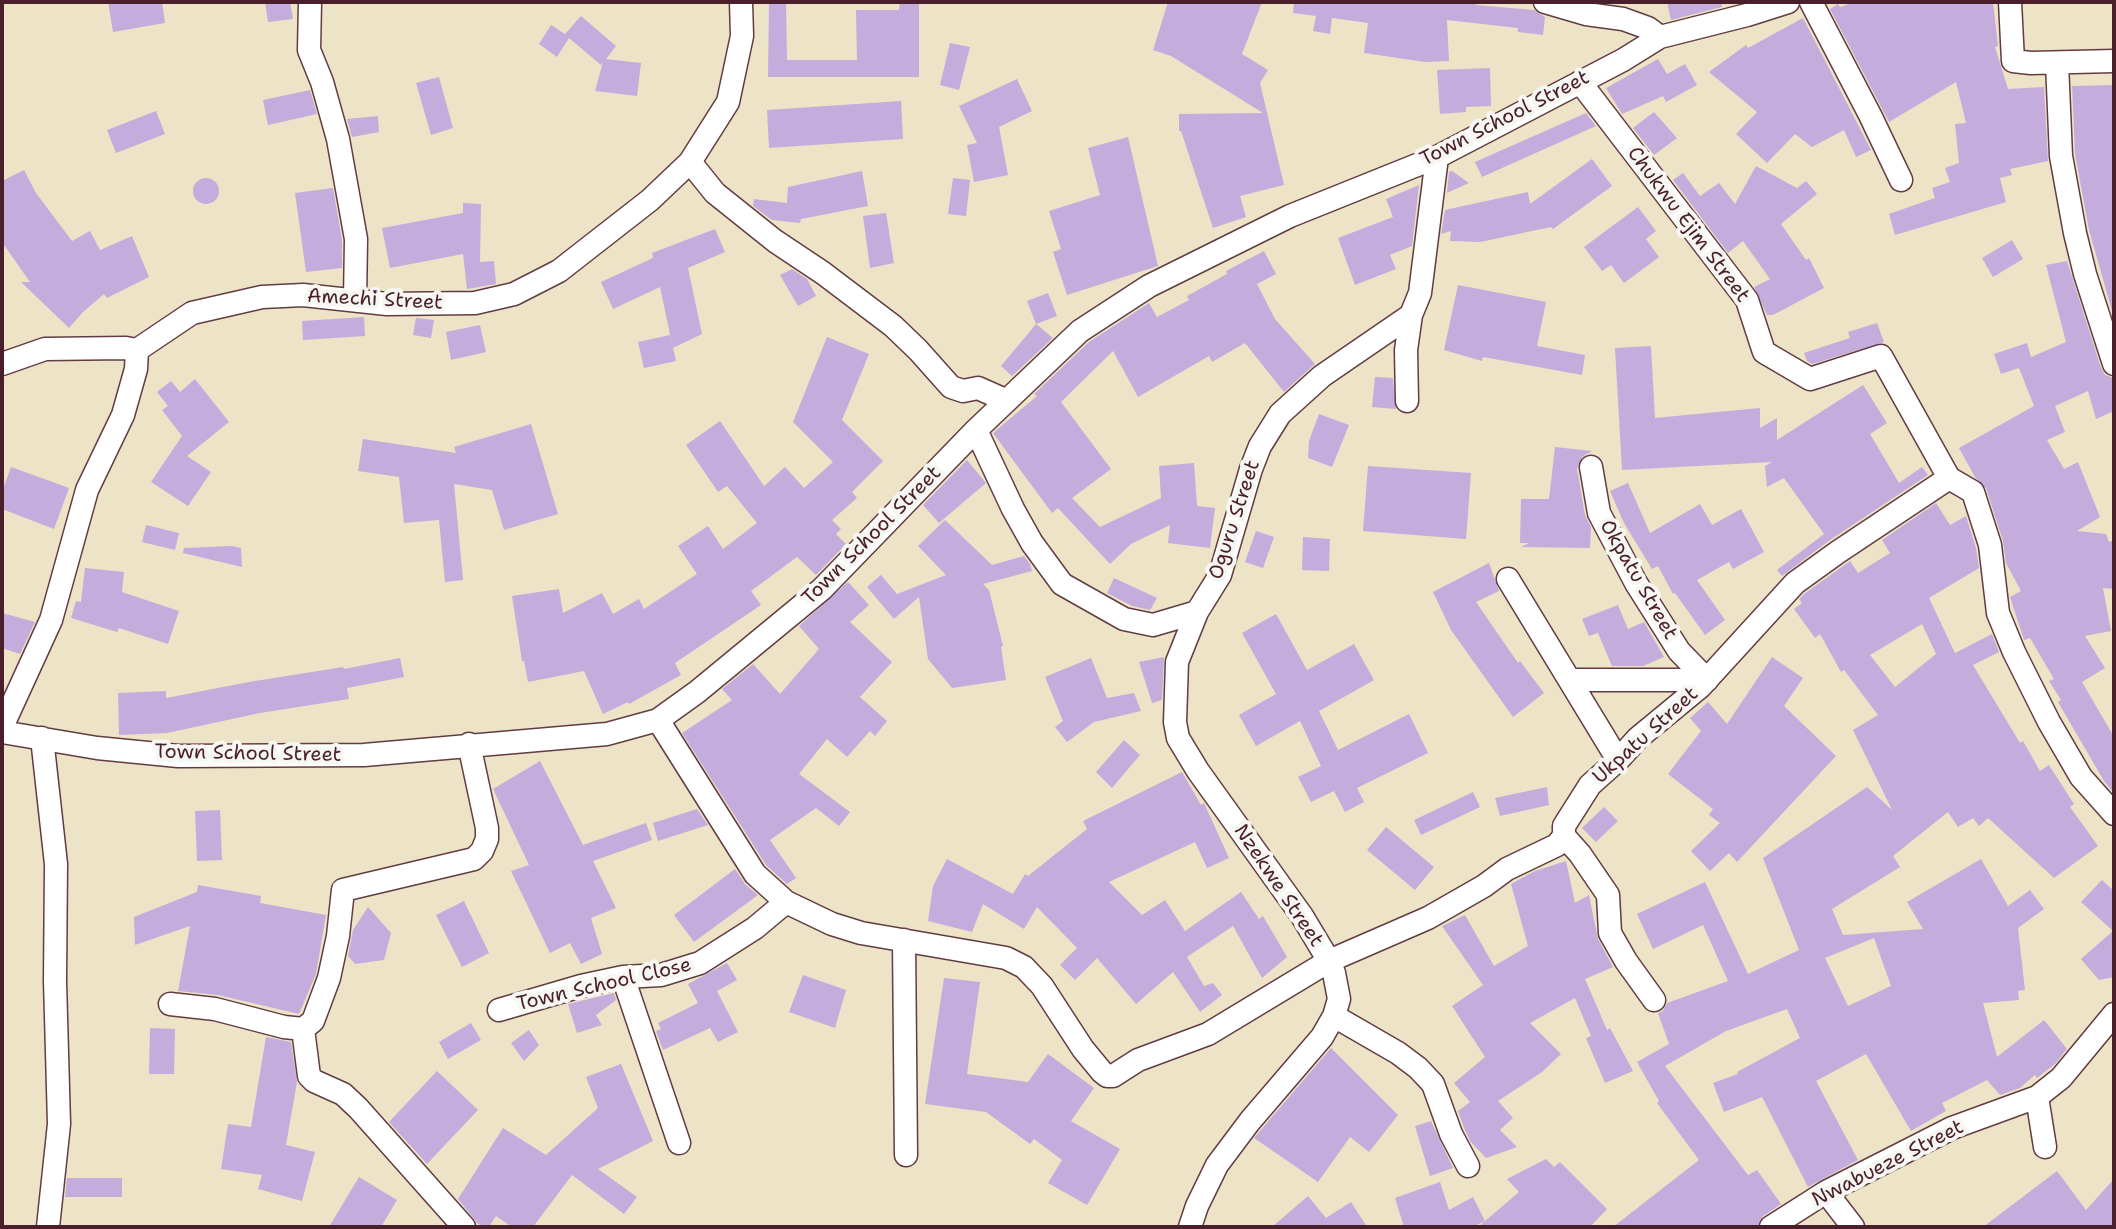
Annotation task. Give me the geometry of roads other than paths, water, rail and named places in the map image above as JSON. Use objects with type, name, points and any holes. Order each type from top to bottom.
[{"type":"street","points":[[310,2],[309,50],[322,82],[337,138],[356,239],[355,300]]},
{"type":"street","name":"Amechi Street","points":[[137,350],[192,313],[262,297],[303,295],[387,304],[475,303],[514,294],[559,271],[650,200],[690,162],[728,102],[742,36],[741,2]]},
{"type":"street","points":[[1545,2],[1586,14],[1623,19],[1648,28],[1660,37],[1745,9],[1788,2]]},
{"type":"street","points":[[1811,2],[1901,180]]},
{"type":"street","points":[[2010,2],[2013,61],[2114,61]]},
{"type":"street","name":"Town School Street","points":[[2,730],[97,748],[178,756],[364,755],[607,734],[658,720],[697,692],[822,589],[1005,400],[1080,331],[1149,286],[1290,216],[1437,157],[1660,37]]},
{"type":"street","points":[[2057,63],[2061,156],[2075,233],[2114,364]]},
{"type":"street","name":"Chukwu Ejim Street","points":[[1580,82],[1747,300],[1764,352],[1810,379],[1881,356],[1949,478],[1973,492],[1990,545],[1998,613],[2014,652],[2081,777],[2114,814]]},
{"type":"street","points":[[1407,401],[1406,350],[1411,315],[1420,293],[1437,157]]},
{"type":"street","points":[[690,162],[715,193],[893,326],[951,387],[963,391],[978,388],[1005,400]]},
{"type":"street","name":"Oguru Street","points":[[1197,612],[1220,575],[1251,469],[1260,446],[1280,414],[1322,376],[1411,315]]},
{"type":"street","points":[[2,364],[45,349],[137,350],[136,369],[123,415],[87,490],[51,620],[2,730]]},
{"type":"street","points":[[976,430],[1019,520],[1062,584],[1124,619],[1153,625],[1197,612]]},
{"type":"street","name":"Okpatu Street","points":[[1591,467],[1599,513],[1636,583],[1679,651],[1707,680]]},
{"type":"street","name":"Ukpatu Street","points":[[1564,836],[1564,826],[1590,785],[1638,738],[1707,680],[1795,583],[1949,478]]},
{"type":"street","points":[[1508,579],[1618,760]]},
{"type":"street","name":"Nzekwe Street","points":[[1197,612],[1177,662],[1175,722],[1178,738],[1302,916],[1329,961],[1339,999],[1334,1016]]},
{"type":"street","points":[[1571,680],[1707,680]]},
{"type":"street","points":[[658,720],[755,874],[786,902],[832,924],[861,933],[1006,958],[1024,967],[1042,986],[1083,1049],[1107,1076],[1113,1076],[1138,1060],[1208,1034],[1329,961],[1428,918],[1507,869],[1557,845],[1564,836],[1608,895],[1610,933],[1654,1000]]},
{"type":"street","points":[[42,738],[56,864],[59,1124],[48,1227]]},
{"type":"street","points":[[170,1004],[215,1009],[284,1027],[303,1029],[313,1021],[329,978],[343,890],[474,859],[482,851],[487,828],[469,744]]},
{"type":"street","name":"Town School Close","points":[[499,1010],[623,977],[661,975],[700,963],[755,928],[786,902]]},
{"type":"street","points":[[904,940],[906,1155]]},
{"type":"street","points":[[623,977],[679,1143]]},
{"type":"street","name":"Nwabueze Street","points":[[1771,1227],[1826,1192],[1952,1128],[2037,1097],[2061,1078],[2114,1014]]},
{"type":"street","points":[[1190,1227],[1217,1165],[1322,1037],[1334,1016],[1398,1053],[1433,1084],[1451,1134],[1468,1166]]},
{"type":"street","points":[[303,1029],[309,1076],[343,1094],[358,1108],[464,1227]]},
{"type":"street","points":[[2037,1097],[2045,1147]]},
{"type":"street","points":[[1826,1192],[1853,1227]]}]
